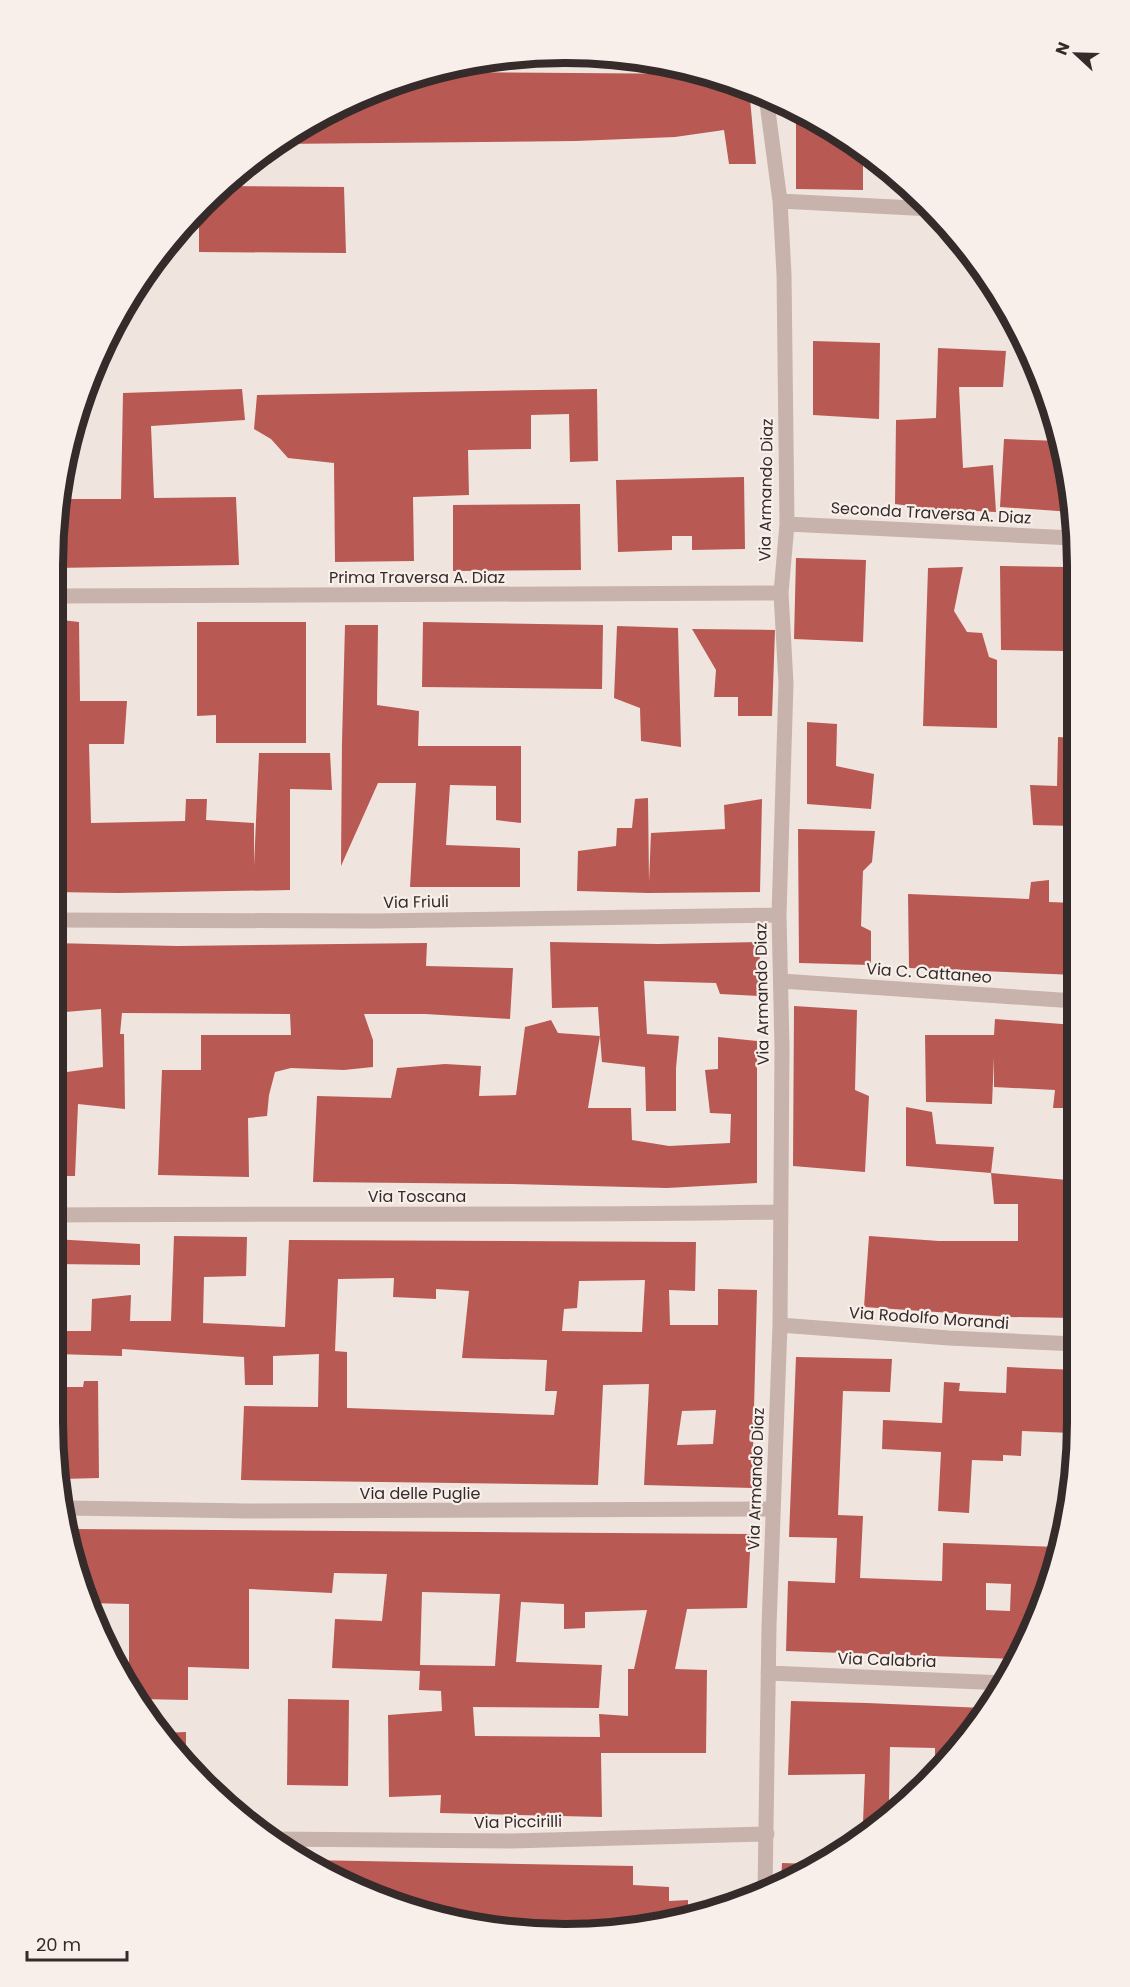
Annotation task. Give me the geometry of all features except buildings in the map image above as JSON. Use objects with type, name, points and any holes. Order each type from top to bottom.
[{"type":"street","name":"Via Armando Diaz","points":[[765,1882],[768,1673],[780,1325],[781,981],[778,915],[786,683],[781,593],[787,524],[784,274],[780,201],[767,106]]},
{"type":"street","points":[[780,201],[918,208]]},
{"type":"street","name":"Seconda Traversa A. Diaz","points":[[787,524],[1066,538]]},
{"type":"street","name":"Prima Traversa A. Diaz","points":[[63,596],[781,593]]},
{"type":"street","name":"Via Friuli","points":[[63,920],[376,921],[778,915]]},
{"type":"street","name":"Via C. Cattaneo","points":[[781,981],[1067,1000]]},
{"type":"street","name":"Via Toscana","points":[[63,1215],[254,1213],[625,1215],[781,1212]]},
{"type":"street","name":"Via Rodolfo Morandi","points":[[780,1325],[949,1338],[1067,1344]]},
{"type":"street","name":"Via delle Puglie","points":[[71,1508],[248,1511],[773,1509]]},
{"type":"street","name":"Via Calabria","points":[[768,1673],[994,1683]]},
{"type":"street","name":"Via Piccirilli","points":[[286,1839],[512,1841],[766,1834]]}]
